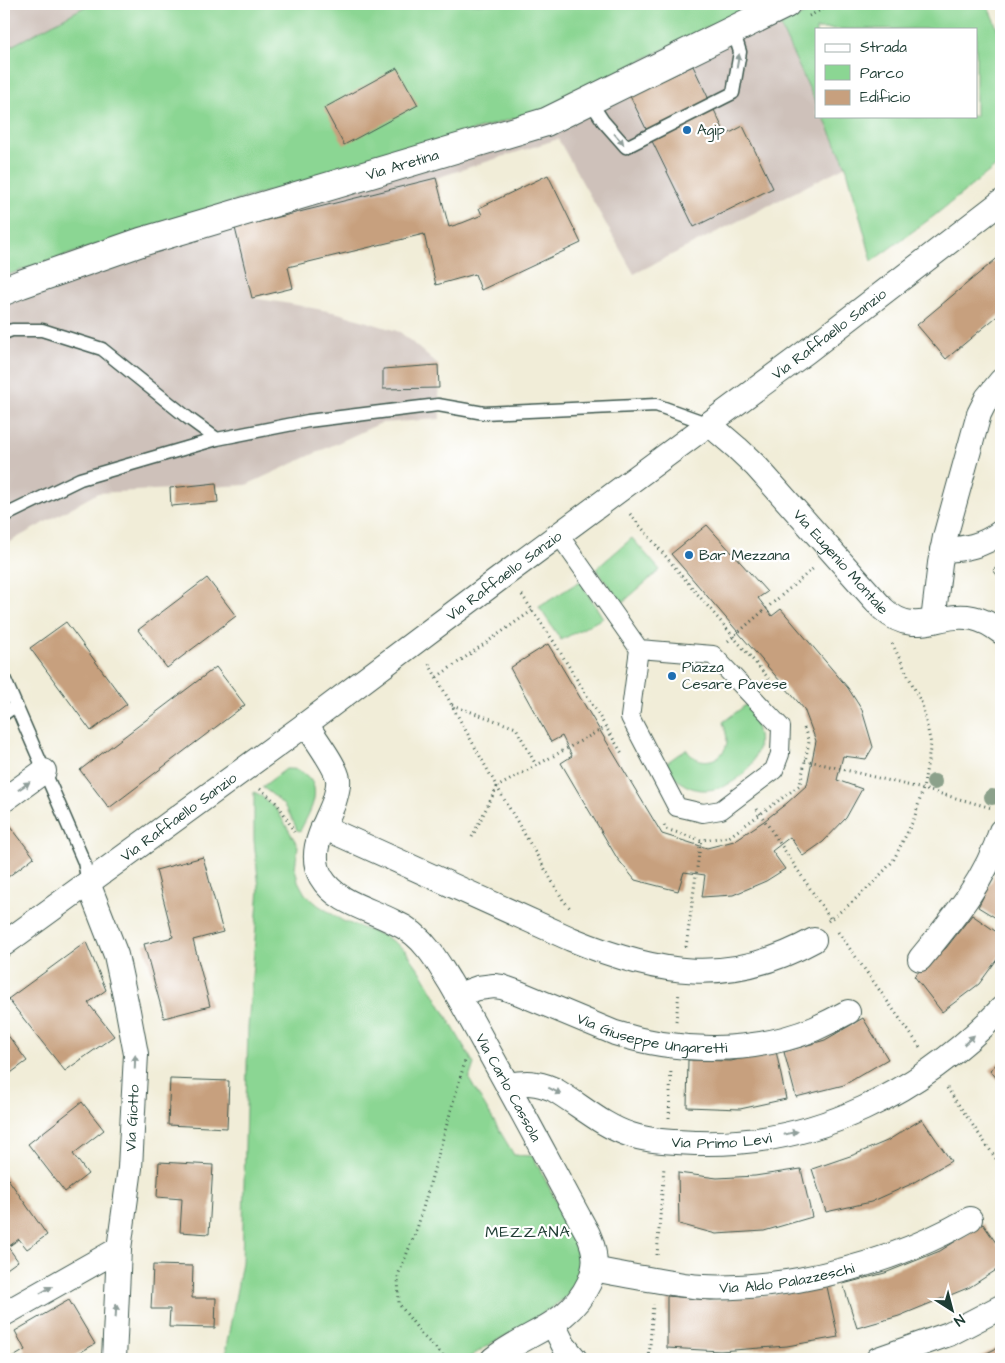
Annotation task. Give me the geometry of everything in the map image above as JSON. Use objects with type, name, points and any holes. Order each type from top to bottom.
[{"type":"street","name":"Via Aretina","points":[[4,291],[141,242],[546,122],[733,30],[797,10]]},
{"type":"street","name":"Via Raffaello Sanzio","points":[[4,944],[306,724],[806,352],[1001,202]]},
{"type":"street","points":[[933,621],[942,550],[979,414],[987,398],[1001,381]]},
{"type":"street","name":"Via Eugenio Montale","points":[[709,424],[751,462],[883,610],[894,618],[913,624],[953,617],[972,618],[988,624],[1001,632]]},
{"type":"street","points":[[942,550],[974,546],[988,541],[1001,532]]},
{"type":"street","points":[[559,535],[639,649],[630,717],[677,807],[703,813],[721,810],[774,770],[780,754],[781,727],[714,655],[639,649]]},
{"type":"street","name":"Via Carlo Cassola","points":[[306,724],[334,767],[338,781],[335,798],[317,845],[315,858],[319,872],[332,890],[346,900],[394,922],[414,935],[423,942],[437,960],[508,1085],[591,1241],[594,1254],[594,1269],[585,1290],[577,1302],[553,1324],[493,1359]]},
{"type":"street","points":[[4,800],[44,771]]},
{"type":"street","points":[[323,827],[592,948],[641,963],[682,970],[716,971],[750,966],[787,954],[819,932]]},
{"type":"street","points":[[920,960],[956,914],[977,882],[991,857],[1001,831]]},
{"type":"street","name":"Via Giotto","points":[[88,883],[116,955],[136,1054],[130,1168],[119,1248],[114,1359]]},
{"type":"street","name":"Via Giuseppe Ungaretti","points":[[458,995],[478,988],[502,987],[615,1033],[642,1041],[672,1045],[718,1047],[762,1043],[807,1031],[848,1012]]},
{"type":"street","name":"Via Primo Levi","points":[[508,1085],[525,1082],[543,1085],[619,1130],[649,1139],[666,1142],[721,1143],[767,1138],[830,1123],[865,1109],[898,1092],[965,1044],[1001,1009]]},
{"type":"street","name":"Via Aldo Palazzeschi","points":[[594,1269],[701,1287],[734,1287],[781,1283],[823,1276],[887,1258],[924,1244],[970,1219]]},
{"type":"street","points":[[4,1314],[119,1248]]},
{"type":"street","points":[[878,1359],[949,1334],[1001,1306]]},
{"type":"street","points":[[553,1324],[564,1346],[575,1359]]},
{"type":"lane","points":[[590,101],[603,121],[626,147],[733,93],[740,52],[733,30]]},
{"type":"lane","points":[[4,333],[12,330],[42,330],[102,349],[217,439]]},
{"type":"lane","points":[[4,516],[80,479],[217,439],[308,421],[438,406],[484,413],[656,405],[709,424]]},
{"type":"lane","points":[[4,678],[84,862],[88,883]]},
{"type":"lane","points":[[4,714],[16,705]]},
{"type":"path","points":[[797,10],[833,4]]},
{"type":"path","points":[[630,514],[775,686]]},
{"type":"path","points":[[714,655],[733,636],[832,552]]},
{"type":"path","points":[[522,594],[554,642],[626,761]]},
{"type":"path","points":[[437,677],[533,610]]},
{"type":"path","points":[[819,932],[873,883],[893,861],[914,819],[923,789],[931,744],[922,704],[890,640]]},
{"type":"path","points":[[429,664],[497,787],[563,900],[573,912]]},
{"type":"path","points":[[451,705],[516,728],[536,765]]},
{"type":"path","points":[[472,837],[497,787],[606,727],[630,717]]},
{"type":"path","points":[[661,820],[666,829],[701,840],[729,837],[800,785],[809,742],[802,724]]},
{"type":"path","points":[[780,754],[992,808]]},
{"type":"path","points":[[255,786],[273,799],[280,807],[296,835]]},
{"type":"path","points":[[744,792],[761,814],[830,920],[1001,1166]]},
{"type":"path","points":[[649,1359],[666,1142],[669,1130],[672,1045],[701,840],[703,813]]},
{"type":"path","points":[[447,1359],[424,1337],[399,1304],[398,1275],[417,1229],[466,1058]]},
{"type":"shaded area","points":[[4,4],[826,4],[780,26],[815,101],[815,118],[824,118],[846,166],[634,274],[558,139],[436,178],[235,228],[252,298],[338,313],[400,332],[438,365],[440,419],[381,423],[246,485],[98,493],[4,545]]},
{"type":"green space","points":[[90,4],[754,4],[542,110],[165,222],[4,276],[4,50]]},
{"type":"green space","points":[[826,4],[987,4],[1001,37],[1001,162],[934,216],[872,261],[846,166],[824,118],[978,118],[978,28],[815,28],[815,101],[780,26]]},
{"type":"green space","points":[[632,538],[660,570],[622,603],[596,569]]},
{"type":"green space","points":[[580,581],[603,618],[561,640],[539,607]]},
{"type":"green space","points":[[747,704],[754,720],[759,743],[752,764],[738,778],[723,787],[706,790],[697,789],[682,783],[662,766],[686,749],[699,760],[715,759],[726,747],[727,742],[723,722]]},
{"type":"green space","points":[[286,769],[295,769],[302,772],[312,782],[314,789],[313,803],[300,831],[297,830],[284,806],[262,787]]},
{"type":"green space","points":[[254,792],[277,810],[298,846],[295,868],[298,881],[305,894],[343,921],[384,936],[406,951],[423,975],[474,1064],[469,1079],[514,1155],[533,1156],[580,1247],[580,1265],[575,1281],[566,1297],[467,1359],[228,1359],[226,1348],[242,1262],[248,1027],[259,888],[254,840]]},
{"type":"building","points":[[693,66],[726,135],[743,126],[773,188],[694,227],[630,96]]},
{"type":"building","points":[[397,68],[418,105],[344,145],[324,108]]},
{"type":"building","points":[[548,175],[581,243],[481,290],[475,274],[436,285],[424,234],[288,267],[293,288],[252,298],[235,228],[436,178],[449,227],[482,215],[479,208]]},
{"type":"building","points":[[1001,255],[1001,313],[946,359],[917,325]]},
{"type":"building","points":[[438,365],[439,388],[383,389],[383,369]]},
{"type":"building","points":[[216,483],[218,502],[171,506],[170,488]]},
{"type":"building","points":[[707,525],[767,592],[758,598],[772,616],[781,609],[848,688],[862,710],[873,747],[866,759],[843,756],[837,780],[862,789],[846,818],[823,842],[803,856],[790,837],[772,851],[785,869],[766,881],[733,895],[702,897],[705,875],[684,872],[678,891],[635,880],[617,858],[561,763],[572,756],[562,736],[551,742],[510,668],[548,644],[662,834],[707,848],[734,841],[764,821],[807,785],[816,741],[804,709],[671,554]]},
{"type":"building","points":[[1001,564],[1001,580],[993,570]]},
{"type":"building","points":[[207,578],[236,616],[167,668],[138,630]]},
{"type":"building","points":[[66,622],[127,704],[91,731],[30,648]]},
{"type":"building","points":[[216,667],[245,705],[109,808],[80,770]]},
{"type":"building","points":[[4,818],[34,857],[4,880]]},
{"type":"building","points":[[1001,856],[1001,921],[978,907],[995,874]]},
{"type":"building","points":[[203,857],[223,932],[193,940],[210,1006],[164,1018],[144,944],[173,937],[156,870]]},
{"type":"building","points":[[972,915],[1001,935],[1001,954],[979,984],[942,1012],[914,976],[946,948]]},
{"type":"building","points":[[86,942],[106,990],[88,1003],[114,1036],[65,1071],[8,999]]},
{"type":"building","points":[[863,1018],[888,1059],[844,1085],[796,1097],[784,1052],[825,1040]]},
{"type":"building","points":[[4,1030],[27,1061],[4,1078]]},
{"type":"building","points":[[776,1051],[786,1099],[740,1109],[687,1107],[688,1060],[731,1061]]},
{"type":"building","points":[[1001,1060],[1001,1084],[990,1070]]},
{"type":"building","points":[[170,1079],[229,1081],[227,1128],[168,1125]]},
{"type":"building","points":[[82,1102],[104,1130],[73,1154],[88,1174],[65,1192],[28,1144]]},
{"type":"building","points":[[922,1119],[951,1161],[909,1185],[871,1202],[826,1212],[812,1169],[887,1141]]},
{"type":"building","points":[[159,1162],[213,1165],[209,1234],[180,1232],[182,1199],[157,1197]]},
{"type":"building","points":[[801,1169],[812,1217],[764,1231],[716,1234],[679,1224],[678,1173],[717,1178],[755,1176]]},
{"type":"building","points":[[4,1173],[47,1235],[27,1249],[19,1239],[8,1247],[18,1261],[4,1271]]},
{"type":"building","points":[[983,1224],[1001,1250],[1001,1267],[970,1287],[899,1316],[857,1328],[843,1284],[885,1273],[940,1251]]},
{"type":"building","points":[[153,1265],[193,1266],[192,1298],[216,1298],[215,1328],[169,1327],[170,1309],[151,1309]]},
{"type":"building","points":[[826,1282],[838,1337],[787,1346],[720,1351],[667,1348],[667,1296],[711,1300],[774,1295]]},
{"type":"building","points":[[69,1300],[95,1344],[68,1359],[10,1359],[25,1350],[15,1331]]},
{"type":"building","points":[[1001,1346],[1001,1359],[975,1359]]},
{"type":"place","name":"Agip","points":[[687,130]]},
{"type":"place","name":"Bar Mezzana","points":[[689,555]]},
{"type":"place","name":"Piazza Cesare Pavese","points":[[672,676]]},
{"type":"district","name":"MEZZANA","points":[[528,1231]]}]
